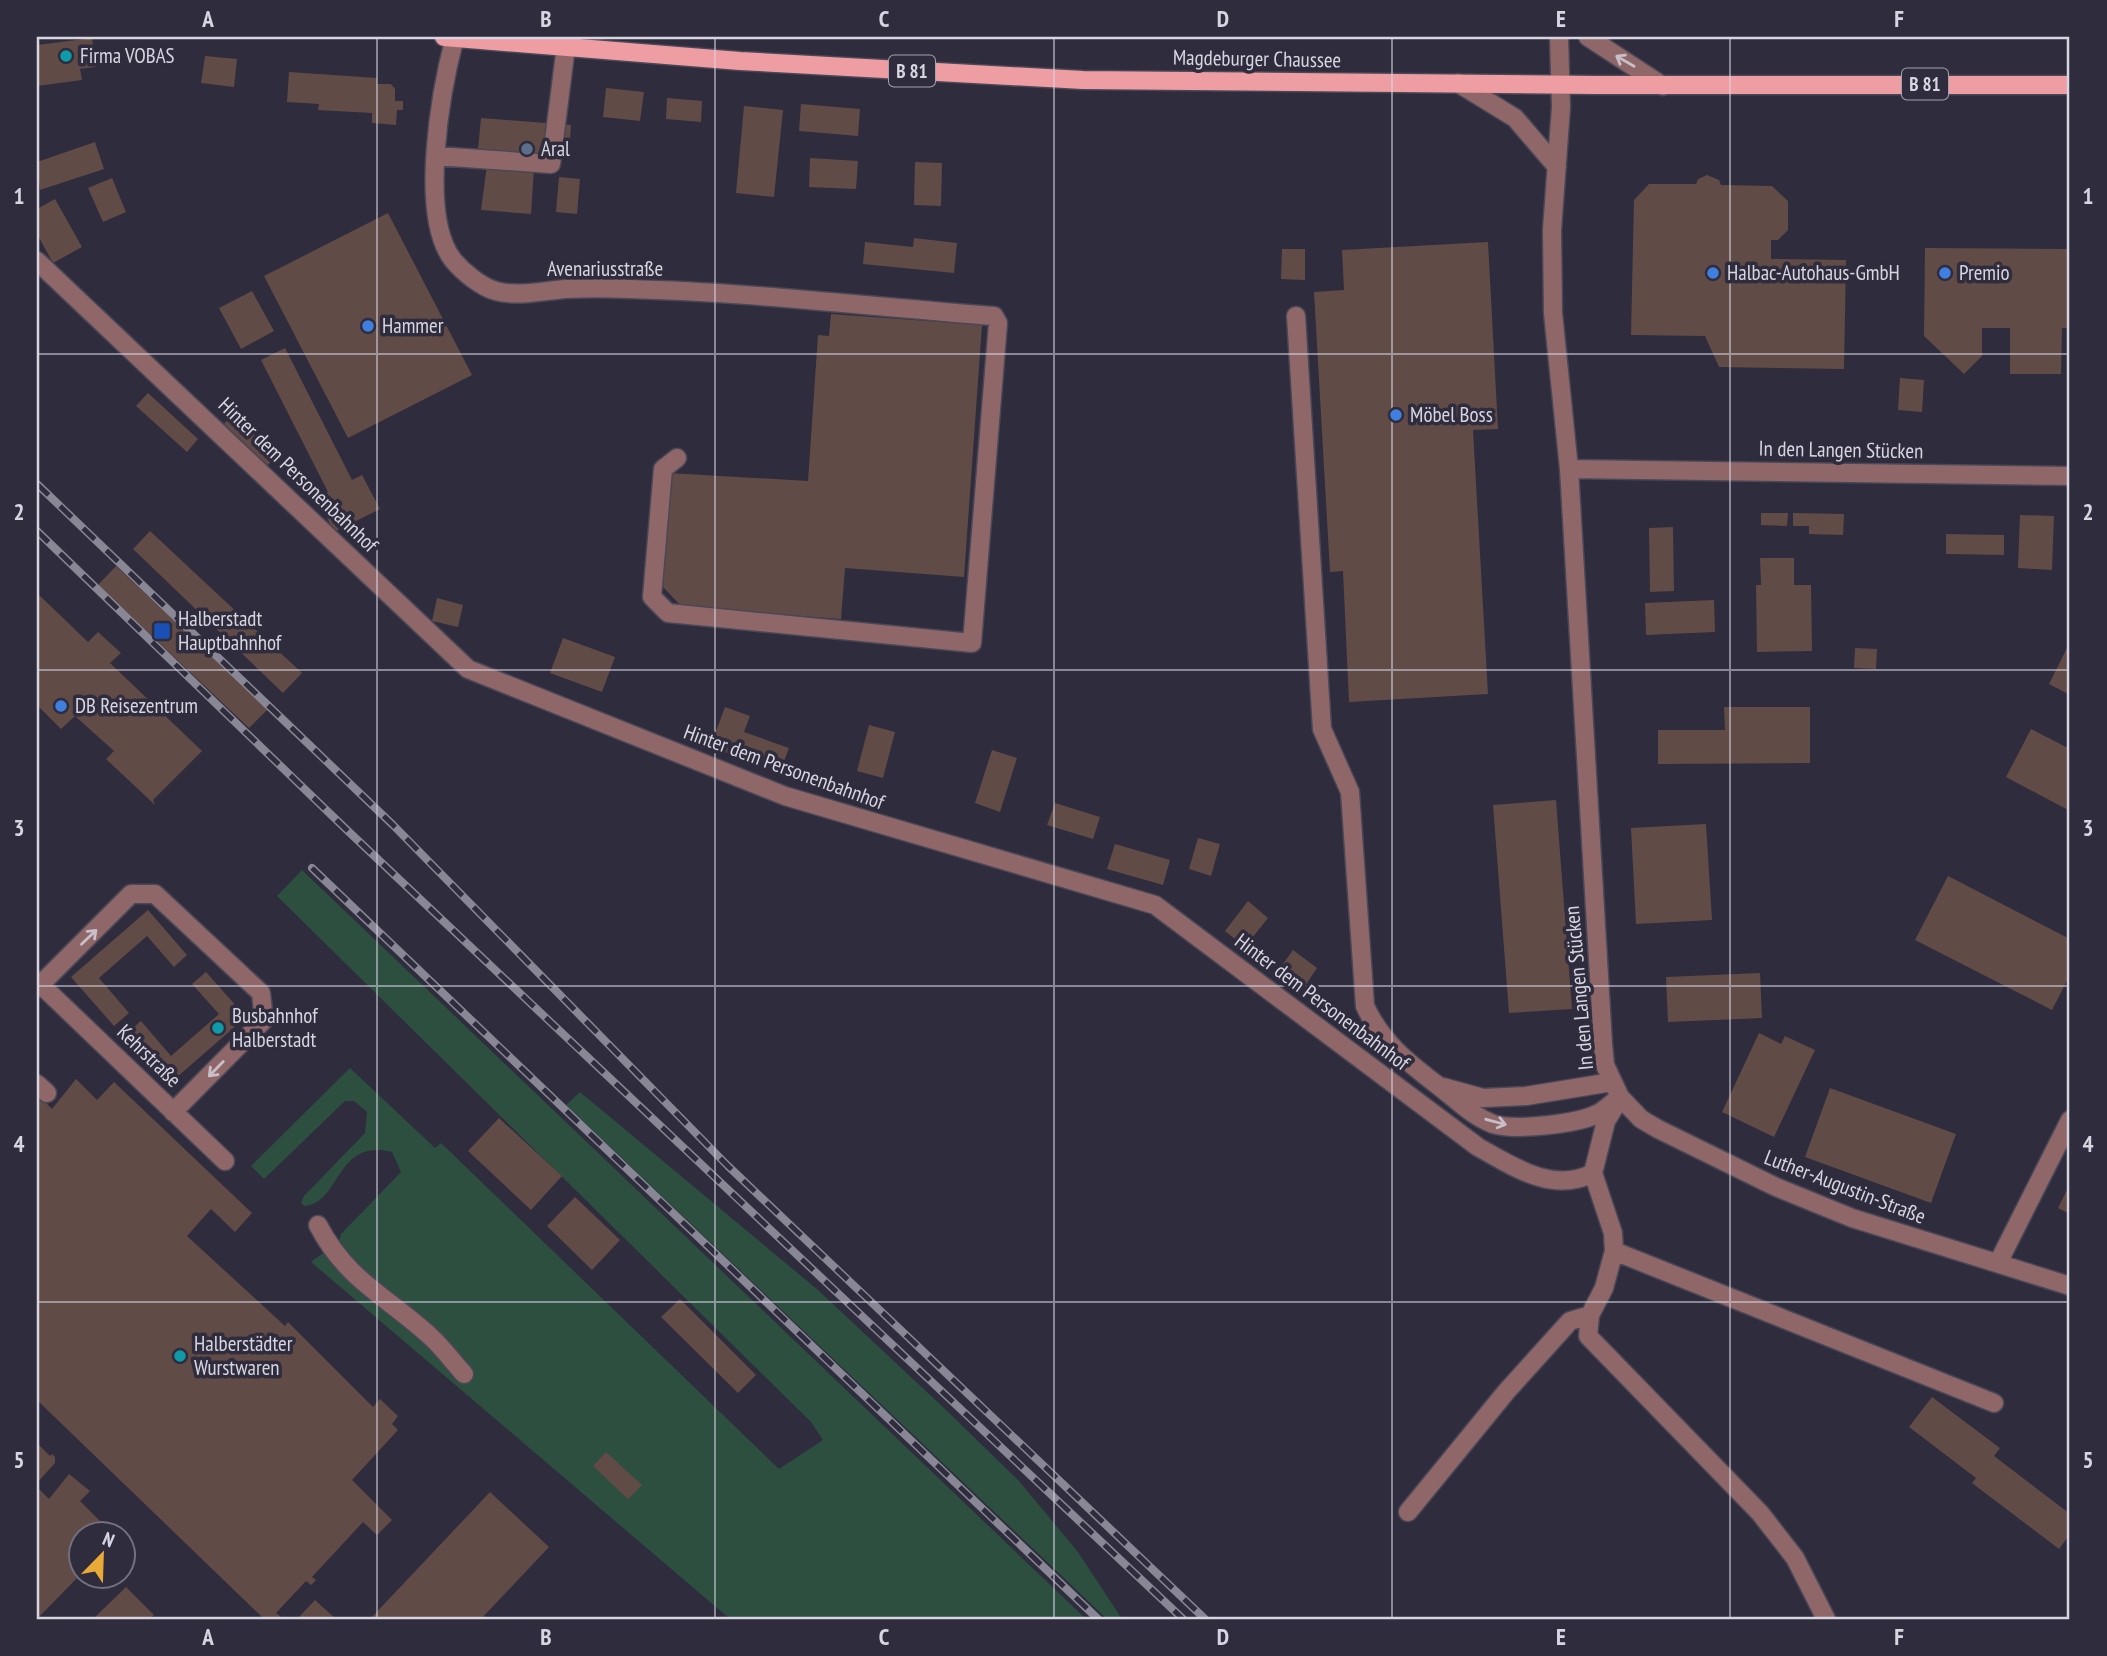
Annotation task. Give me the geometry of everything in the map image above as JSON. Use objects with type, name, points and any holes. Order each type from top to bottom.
[{"type":"main road","name":"Magdeburger Chaussee","points":[[444,37],[740,61],[1083,80],[1663,86],[2070,85]]},
{"type":"street","name":"Avenariusstraße","points":[[454,37],[446,70],[437,156],[436,202],[444,246],[454,261],[471,277],[495,291],[515,293],[631,289],[994,316],[998,323],[972,643],[668,613],[652,597],[663,469],[677,458]]},
{"type":"street","name":"In den Langen Stücken","points":[[1559,37],[1561,85],[1552,230],[1553,313],[1569,469],[1603,1044],[1605,1065],[1616,1090]]},
{"type":"street","points":[[1588,37],[1663,86]]},
{"type":"street","points":[[437,156],[551,164],[566,46]]},
{"type":"street","points":[[1458,83],[1515,118],[1556,167]]},
{"type":"street","name":"Hinter dem Personenbahnhof","points":[[37,261],[468,669],[785,796],[1155,905],[1478,1147],[1519,1170],[1550,1181],[1577,1182],[1593,1173]]},
{"type":"street","points":[[1296,316],[1322,729],[1350,792],[1365,1006],[1377,1032],[1402,1058],[1440,1086],[1464,1109],[1495,1125],[1522,1126],[1585,1118],[1600,1113],[1616,1090]]},
{"type":"street","name":"In den Langen Stücken","points":[[1569,469],[2070,476]]},
{"type":"street","points":[[38,984],[131,894],[155,894],[211,944],[261,993],[264,1020],[173,1112]]},
{"type":"street","name":"Kehrstraße","points":[[38,984],[225,1161]]},
{"type":"street","points":[[1440,1086],[1483,1098],[1616,1090]]},
{"type":"street","points":[[1616,1090],[1593,1173],[1613,1233],[1614,1251],[1604,1288],[1590,1315],[1588,1336],[1760,1513],[1795,1558],[1826,1619]]},
{"type":"street","name":"Luther-Augustin-Straße","points":[[1616,1090],[1641,1119],[1795,1196],[1903,1235],[2070,1286]]},
{"type":"street","points":[[1998,1263],[2070,1120]]},
{"type":"street","points":[[318,1225],[329,1247],[350,1272],[433,1339],[464,1374]]},
{"type":"street","points":[[1614,1251],[1994,1403]]},
{"type":"street","points":[[1408,1512],[1506,1391],[1570,1321],[1590,1315]]},
{"type":"green space","points":[[302,870],[1086,1619],[730,1619],[311,1262],[339,1241],[341,1234],[401,1172],[392,1152],[373,1150],[359,1154],[349,1162],[316,1203],[304,1206],[301,1203],[304,1196],[365,1133],[367,1112],[354,1101],[345,1101],[264,1179],[251,1166],[350,1068],[435,1148],[441,1143],[779,1469],[823,1440],[811,1422],[277,896]]},
{"type":"green space","points":[[580,1092],[818,1290],[945,1409],[1019,1481],[1078,1552],[1122,1619],[1107,1619],[566,1105]]},
{"type":"building","name":"Firma VOBAS","points":[[92,38],[96,67],[80,69],[82,80],[37,86],[37,45]]},
{"type":"building","points":[[205,56],[237,59],[234,87],[201,83]]},
{"type":"building","points":[[289,72],[377,78],[377,84],[391,84],[395,89],[395,101],[403,101],[403,110],[397,110],[396,125],[372,123],[372,113],[318,110],[319,104],[287,102]]},
{"type":"building","points":[[606,88],[644,92],[640,121],[603,117]]},
{"type":"building","points":[[667,98],[702,101],[701,122],[666,119]]},
{"type":"building","points":[[801,104],[860,109],[858,136],[799,131]]},
{"type":"building","points":[[744,106],[783,110],[774,197],[736,193]]},
{"type":"building","name":"Aral","points":[[481,118],[571,125],[569,156],[535,153],[531,214],[481,210],[489,150],[478,149]]},
{"type":"building","points":[[95,142],[104,169],[40,190],[37,162]]},
{"type":"building","points":[[810,158],[858,161],[856,189],[809,187]]},
{"type":"building","points":[[915,162],[942,163],[941,206],[914,205]]},
{"type":"building","points":[[1707,175],[1719,180],[1721,185],[1772,186],[1788,201],[1788,230],[1778,240],[1771,240],[1771,259],[1846,260],[1844,369],[1719,367],[1705,336],[1631,335],[1634,200],[1649,184],[1696,184],[1698,179]]},
{"type":"building","points":[[559,177],[580,179],[577,214],[556,212]]},
{"type":"building","points":[[112,178],[126,212],[103,222],[88,188]]},
{"type":"building","points":[[55,199],[82,247],[53,263],[37,234],[37,209]]},
{"type":"building","name":"Hammer","points":[[388,213],[472,375],[348,438],[264,276]]},
{"type":"building","points":[[914,238],[957,243],[954,273],[863,264],[865,242],[913,247]]},
{"type":"building","points":[[1488,242],[1498,429],[1473,430],[1488,694],[1349,702],[1343,571],[1330,572],[1314,292],[1344,290],[1342,250]]},
{"type":"building","points":[[1925,248],[2070,249],[2070,328],[2062,328],[2061,374],[2010,374],[2010,328],[1982,328],[1982,356],[1964,374],[1924,336]]},
{"type":"building","points":[[1282,249],[1305,249],[1305,280],[1281,279]]},
{"type":"building","points":[[252,291],[274,331],[241,349],[219,308]]},
{"type":"building","points":[[831,314],[982,325],[964,577],[845,568],[841,619],[682,607],[662,586],[668,473],[808,481],[818,335],[829,336]]},
{"type":"building","points":[[285,348],[352,480],[362,475],[380,509],[334,532],[317,497],[328,492],[261,360]]},
{"type":"building","points":[[1900,378],[1924,380],[1922,412],[1898,410]]},
{"type":"building","points":[[148,393],[198,439],[187,452],[136,406]]},
{"type":"building","points":[[234,413],[278,454],[267,466],[222,426]]},
{"type":"building","points":[[1761,513],[1788,513],[1787,526],[1761,525]]},
{"type":"building","points":[[1793,513],[1844,514],[1843,535],[1809,534],[1809,526],[1793,526]]},
{"type":"building","points":[[2020,515],[2054,516],[2052,570],[2018,568]]},
{"type":"building","points":[[1673,527],[1674,591],[1650,592],[1649,528]]},
{"type":"building","points":[[150,531],[302,673],[283,693],[133,549]]},
{"type":"building","points":[[1946,534],[2004,535],[2004,555],[1946,554]]},
{"type":"building","points":[[1760,558],[1794,558],[1794,585],[1811,585],[1812,651],[1757,652],[1756,585],[1761,585]]},
{"type":"building","points":[[116,566],[268,709],[249,728],[98,585]]},
{"type":"building","points":[[37,593],[88,642],[98,632],[121,653],[110,663],[202,751],[153,800],[155,805],[106,759],[114,751],[75,716],[61,729],[39,707],[37,710]]},
{"type":"building","points":[[437,598],[463,605],[458,627],[432,621]]},
{"type":"building","points":[[1714,600],[1715,632],[1646,635],[1645,603]]},
{"type":"building","points":[[563,638],[615,657],[602,692],[550,673]]},
{"type":"building","points":[[2070,642],[2070,695],[2049,684]]},
{"type":"building","points":[[1855,648],[1877,649],[1876,669],[1854,668]]},
{"type":"building","points":[[725,707],[750,716],[744,732],[789,748],[780,772],[710,747]]},
{"type":"building","points":[[1724,707],[1810,707],[1810,763],[1658,764],[1658,730],[1725,730]]},
{"type":"building","points":[[869,725],[895,732],[883,778],[857,771]]},
{"type":"building","points":[[2031,729],[2070,749],[2070,811],[2006,777]]},
{"type":"building","points":[[992,750],[1017,758],[1000,812],[975,803]]},
{"type":"building","points":[[1556,800],[1572,1009],[1509,1013],[1493,805]]},
{"type":"building","points":[[1055,803],[1100,817],[1093,839],[1047,825]]},
{"type":"building","points":[[1706,824],[1712,920],[1636,924],[1631,828]]},
{"type":"building","points":[[1198,838],[1220,844],[1211,876],[1189,869]]},
{"type":"building","points":[[1115,844],[1170,860],[1163,885],[1107,869]]},
{"type":"building","points":[[1948,876],[2070,939],[2070,975],[2052,1010],[1915,940]]},
{"type":"building","points":[[1248,901],[1268,918],[1245,947],[1225,931]]},
{"type":"building","points":[[148,910],[187,955],[174,967],[147,936],[99,978],[129,1013],[114,1026],[71,977]]},
{"type":"building","points":[[1293,950],[1317,968],[1301,992],[1276,974]]},
{"type":"building","name":"Busbahnhof Halberstadt","points":[[206,972],[246,1017],[169,1084],[125,1035],[141,1021],[171,1056],[219,1014],[192,984]]},
{"type":"building","points":[[1760,973],[1762,1018],[1668,1022],[1666,977]]},
{"type":"building","points":[[1759,1033],[1781,1044],[1785,1036],[1815,1050],[1774,1137],[1722,1112]]},
{"type":"building","name":"Halberstädter Wurstwaren","points":[[76,1079],[97,1100],[114,1082],[252,1213],[235,1232],[211,1209],[187,1236],[285,1326],[288,1322],[373,1407],[380,1399],[398,1416],[392,1424],[398,1430],[352,1480],[392,1520],[377,1535],[363,1522],[312,1577],[316,1580],[311,1585],[306,1581],[276,1613],[281,1617],[279,1619],[264,1619],[37,1400],[37,1094],[52,1109]]},
{"type":"building","points":[[1830,1088],[1956,1134],[1931,1203],[1805,1157]]},
{"type":"building","points":[[499,1118],[562,1176],[531,1210],[468,1151]]},
{"type":"building","points":[[2070,1184],[2070,1214],[2058,1208]]},
{"type":"building","points":[[575,1197],[620,1240],[592,1270],[547,1226]]},
{"type":"building","points":[[680,1299],[756,1375],[738,1393],[661,1317]]},
{"type":"building","points":[[1932,1397],[2000,1448],[1994,1456],[2070,1514],[2070,1534],[2059,1549],[1972,1483],[1976,1478],[1909,1427]]},
{"type":"building","points":[[37,1443],[50,1456],[52,1454],[55,1457],[55,1463],[37,1483]]},
{"type":"building","points":[[606,1452],[642,1485],[628,1499],[593,1466]]},
{"type":"building","points":[[69,1474],[90,1491],[80,1501],[99,1520],[66,1520],[66,1589],[37,1619],[37,1487],[49,1499]]},
{"type":"building","points":[[490,1492],[549,1547],[481,1619],[370,1619]]},
{"type":"building","points":[[123,1590],[129,1590],[154,1615],[149,1619],[93,1619]]},
{"type":"building","points":[[315,1600],[336,1619],[297,1619]]},
{"type":"railway","points":[[37,484],[393,825],[728,1166],[1205,1619]]},
{"type":"railway","points":[[37,531],[349,832],[1183,1619]]},
{"type":"railway","points":[[312,868],[1098,1619]]},
{"type":"place","name":"Firma VOBAS","points":[[66,56]]},
{"type":"place","name":"Aral","points":[[527,149]]},
{"type":"place","name":"Halbac-Autohaus-GmbH","points":[[1713,273]]},
{"type":"place","name":"Premio","points":[[1945,273]]},
{"type":"place","name":"Hammer","points":[[368,326]]},
{"type":"place","name":"Möbel Boss","points":[[1396,415]]},
{"type":"place","name":"Halberstadt Hauptbahnhof","points":[[162,631]]},
{"type":"place","name":"DB Reisezentrum","points":[[61,706]]},
{"type":"place","name":"Busbahnhof Halberstadt","points":[[218,1028]]},
{"type":"place","name":"Halberstädter Wurstwaren","points":[[180,1356]]}]
